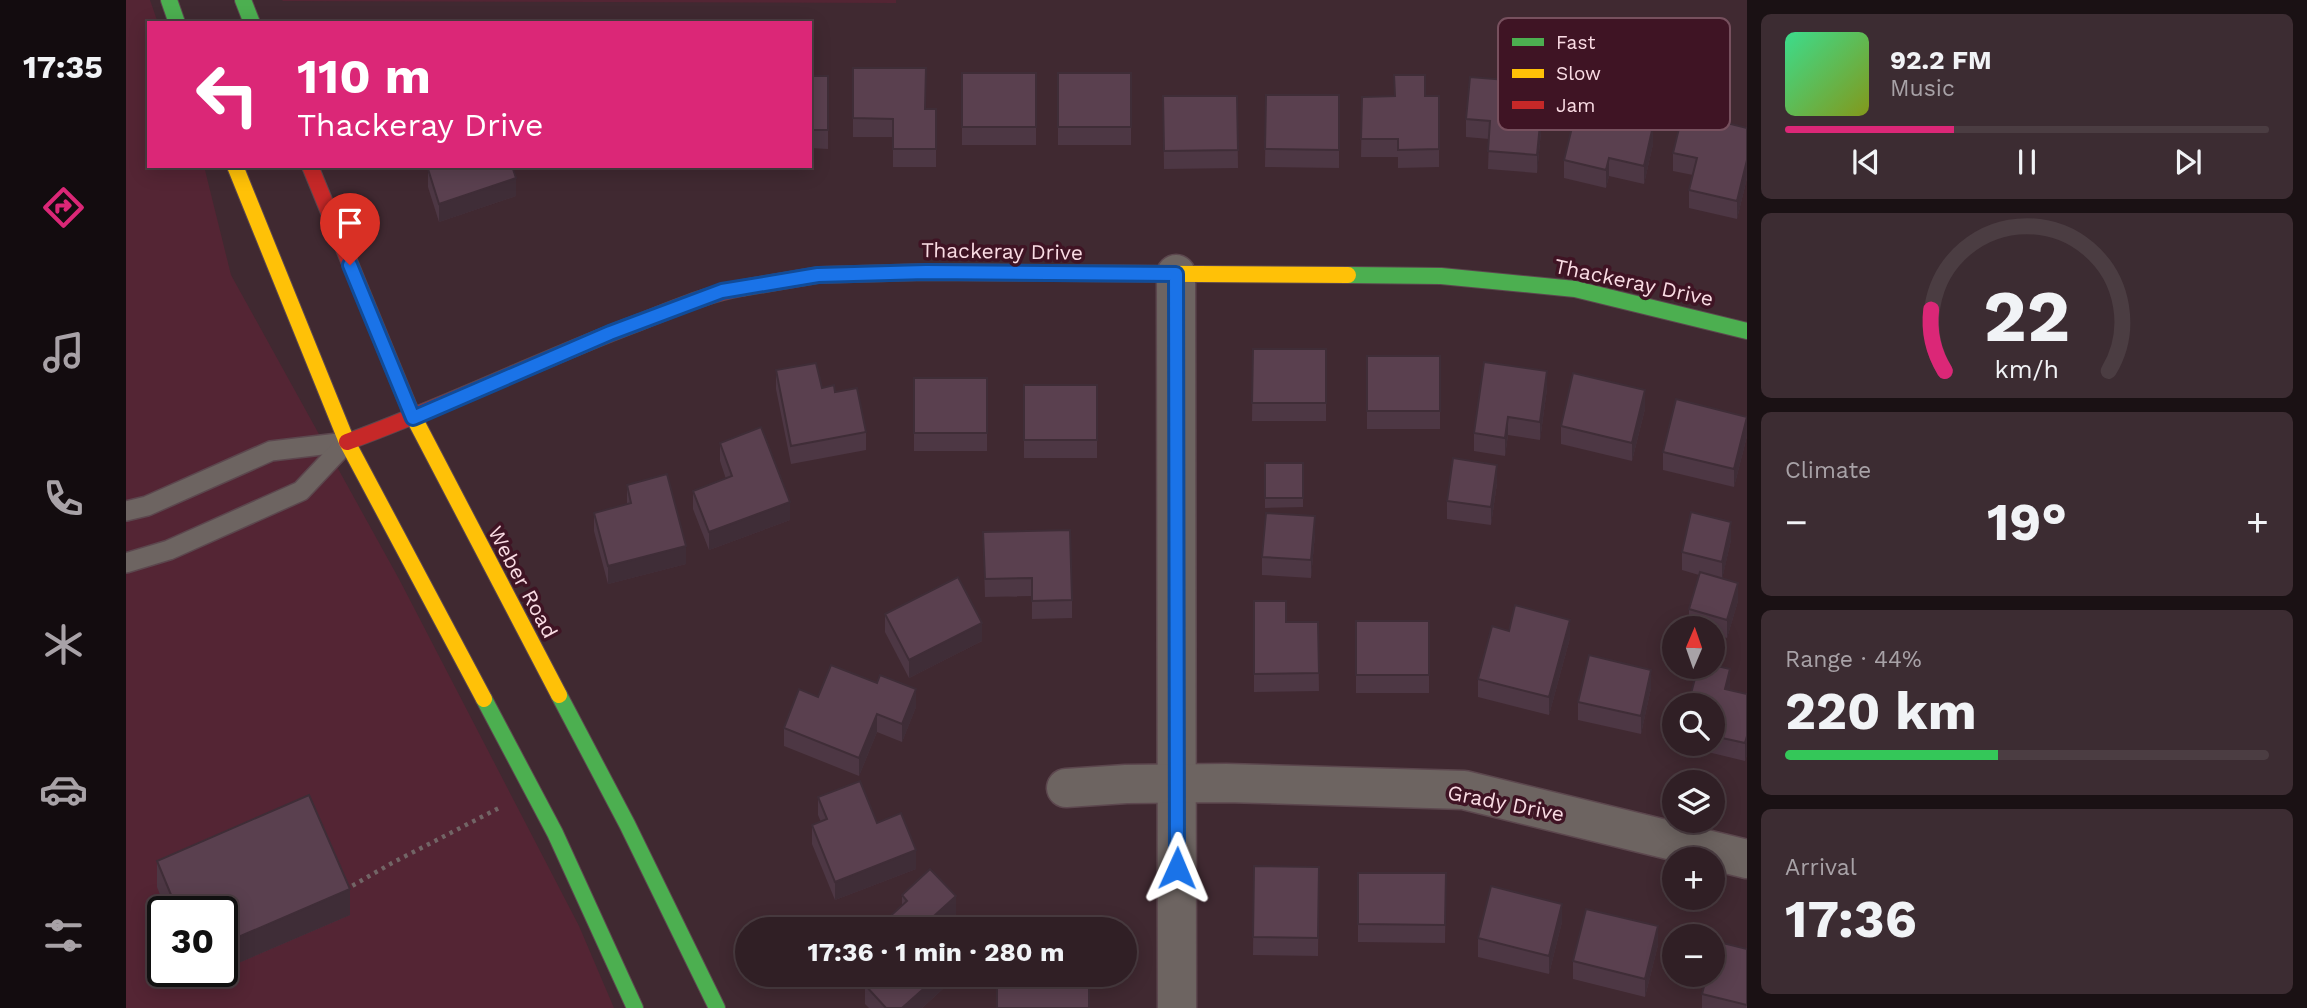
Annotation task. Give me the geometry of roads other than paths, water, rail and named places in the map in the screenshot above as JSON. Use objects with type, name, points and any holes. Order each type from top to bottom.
[{"type":"main road","points":[[169,0],[176,21]]},
{"type":"main road","points":[[243,0],[251,21]]},
{"type":"main road","points":[[236,168],[347,442],[555,833],[635,1008]]},
{"type":"main road","name":"Weber Road","points":[[311,168],[413,418],[627,824],[717,1008]]},
{"type":"main road","name":"Thackeray Drive","points":[[347,442],[413,418],[610,333],[722,291],[832,275],[926,272],[1441,276],[1575,289],[1747,331]]},
{"type":"street","points":[[1176,274],[1177,1008]]},
{"type":"street","name":"Grady Drive","points":[[1066,788],[1126,784],[1226,783],[1464,790],[1747,859]]},
{"type":"lane","name":"Thackeray Drive","points":[[126,512],[147,506],[271,452],[347,442]]},
{"type":"lane","points":[[126,563],[169,550],[301,491],[347,442]]}]
